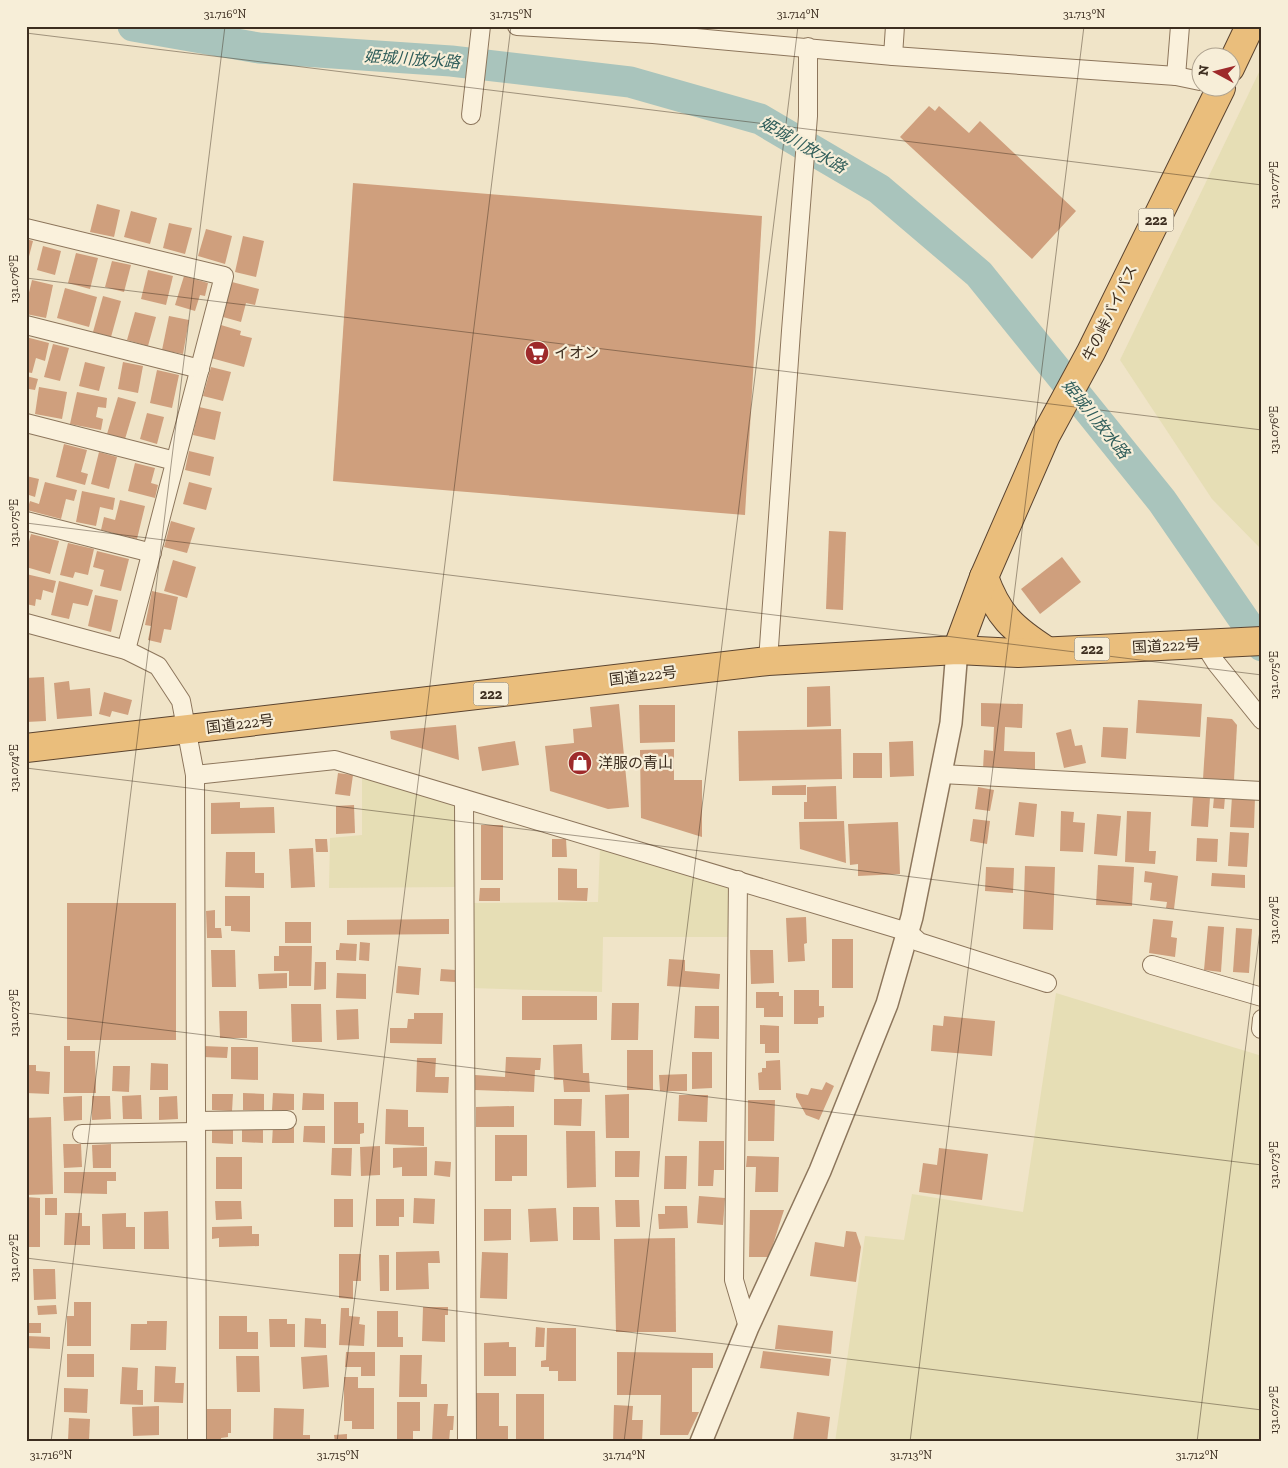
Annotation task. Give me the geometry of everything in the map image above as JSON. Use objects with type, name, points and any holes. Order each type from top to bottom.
[{"type":"highway","points":[[1240,48],[1250,26]]},
{"type":"highway","name":"牛の峠バイパス","points":[[957,650],[984,576],[1046,435],[1091,352],[1216,98]]},
{"type":"highway","points":[[984,576],[991,595],[1002,615],[1022,634],[1047,651]]},
{"type":"highway","name":"国道222号","points":[[26,748],[768,661],[957,650],[1018,653],[1262,641]]},
{"type":"street","points":[[471,115],[481,26]]},
{"type":"street","points":[[517,26],[653,30],[893,56],[1176,76],[1190,79]]},
{"type":"street","points":[[893,56],[895,26]]},
{"type":"street","points":[[1176,76],[1180,26]]},
{"type":"street","points":[[768,661],[808,116],[808,47]]},
{"type":"street","points":[[26,228],[224,276],[126,650]]},
{"type":"street","points":[[26,326],[200,369]]},
{"type":"street","points":[[26,423],[175,461]]},
{"type":"street","points":[[26,521],[152,554]]},
{"type":"street","points":[[26,622],[126,650],[158,666],[181,701],[195,774],[197,1442]]},
{"type":"street","points":[[1215,643],[1216,663],[1262,720]]},
{"type":"street","points":[[701,1442],[748,1327],[831,1143],[887,1004],[908,932],[941,774],[951,723],[957,650]]},
{"type":"street","points":[[195,774],[336,760],[908,932],[919,942],[1047,983]]},
{"type":"street","points":[[941,774],[1262,791]]},
{"type":"street","points":[[464,799],[467,1442]]},
{"type":"street","points":[[738,880],[734,1280],[748,1327]]},
{"type":"street","points":[[1152,965],[1262,997]]},
{"type":"street","points":[[82,1134],[287,1120]]},
{"type":"shaded area","points":[[1262,66],[1262,550],[1212,499],[1120,360]]},
{"type":"shaded area","points":[[362,774],[458,803],[455,887],[329,888],[330,838],[362,835]]},
{"type":"shaded area","points":[[600,847],[732,888],[730,937],[603,937],[602,992],[471,988],[471,903],[598,902]]},
{"type":"shaded area","points":[[1056,993],[1262,1056],[1262,1442],[835,1442],[865,1236],[904,1240],[912,1194],[1023,1212]]},
{"type":"building","points":[[929,106],[935,111],[939,106],[969,133],[980,121],[1076,211],[1032,259],[900,137]]},
{"type":"building","points":[[353,183],[762,216],[745,515],[333,481]]},
{"type":"building","points":[[97,204],[120,210],[114,237],[90,232]]},
{"type":"building","points":[[131,211],[157,218],[150,244],[124,237]]},
{"type":"building","points":[[169,223],[192,228],[185,254],[163,248]]},
{"type":"building","points":[[206,229],[232,236],[225,264],[198,256]]},
{"type":"building","points":[[243,236],[264,241],[256,277],[235,272]]},
{"type":"building","points":[[26,239],[33,241],[27,264],[26,264]]},
{"type":"building","points":[[43,246],[61,251],[55,275],[37,270]]},
{"type":"building","points":[[76,253],[98,258],[90,289],[68,283]]},
{"type":"building","points":[[112,261],[131,265],[124,292],[105,287]]},
{"type":"building","points":[[148,270],[173,276],[166,305],[141,299]]},
{"type":"building","points":[[184,276],[208,283],[205,296],[200,295],[195,311],[175,305]]},
{"type":"building","points":[[32,280],[53,285],[46,318],[26,314],[26,305]]},
{"type":"building","points":[[232,282],[259,289],[255,305],[246,303],[241,322],[223,317]]},
{"type":"building","points":[[65,288],[97,297],[89,327],[57,318]]},
{"type":"building","points":[[103,296],[121,301],[111,337],[93,332]]},
{"type":"building","points":[[135,312],[156,317],[148,346],[127,340]]},
{"type":"building","points":[[169,316],[189,320],[183,354],[162,350]]},
{"type":"building","points":[[221,325],[241,331],[240,335],[252,338],[244,367],[211,358]]},
{"type":"building","points":[[26,337],[49,343],[45,361],[36,358],[32,373],[26,372]]},
{"type":"building","points":[[53,344],[69,348],[60,381],[44,377]]},
{"type":"building","points":[[85,362],[105,367],[99,391],[79,386]]},
{"type":"building","points":[[123,362],[143,366],[138,393],[118,389]]},
{"type":"building","points":[[211,367],[231,372],[223,401],[203,396]]},
{"type":"building","points":[[157,370],[179,375],[172,408],[150,403]]},
{"type":"building","points":[[26,376],[38,379],[35,390],[29,389],[27,399]]},
{"type":"building","points":[[39,387],[67,392],[62,419],[35,414]]},
{"type":"building","points":[[77,392],[107,398],[106,408],[98,407],[96,417],[103,419],[101,430],[70,424]]},
{"type":"building","points":[[118,397],[136,402],[125,439],[107,434]]},
{"type":"building","points":[[199,407],[221,412],[215,440],[193,435]]},
{"type":"building","points":[[147,413],[164,417],[157,444],[140,439]]},
{"type":"building","points":[[64,444],[87,450],[81,472],[88,474],[85,485],[56,477]]},
{"type":"building","points":[[189,451],[214,457],[210,476],[185,470]]},
{"type":"building","points":[[99,452],[117,457],[109,489],[91,484]]},
{"type":"building","points":[[135,463],[155,468],[151,483],[158,485],[155,498],[128,491]]},
{"type":"building","points":[[26,476],[39,479],[35,497],[26,494]]},
{"type":"building","points":[[45,482],[77,490],[74,501],[66,499],[61,519],[27,510],[30,501],[39,504]]},
{"type":"building","points":[[189,482],[212,488],[206,510],[183,504]]},
{"type":"building","points":[[82,491],[115,498],[113,510],[100,507],[96,526],[76,522]]},
{"type":"building","points":[[120,500],[145,506],[137,539],[101,530],[104,517],[115,520]]},
{"type":"building","points":[[171,521],[195,528],[187,553],[164,547]]},
{"type":"building","points":[[829,531],[846,532],[843,610],[826,609]]},
{"type":"building","points":[[31,534],[59,541],[50,574],[26,567],[26,553]]},
{"type":"building","points":[[68,543],[94,549],[88,575],[75,572],[73,578],[60,575]]},
{"type":"building","points":[[97,551],[129,559],[121,591],[100,586],[104,570],[93,567]]},
{"type":"building","points":[[1062,557],[1081,582],[1040,614],[1021,589]]},
{"type":"building","points":[[173,560],[196,567],[187,598],[164,591]]},
{"type":"building","points":[[26,574],[56,581],[53,593],[43,590],[41,600],[36,599],[35,606],[26,604]]},
{"type":"building","points":[[59,581],[93,590],[88,606],[73,603],[69,619],[51,615]]},
{"type":"building","points":[[152,591],[178,597],[171,630],[164,629],[161,643],[148,640],[151,626],[145,625]]},
{"type":"building","points":[[95,595],[118,600],[111,632],[88,626]]},
{"type":"building","points":[[44,677],[46,721],[26,722],[26,678]]},
{"type":"building","points":[[69,681],[70,690],[90,688],[92,716],[57,719],[54,683]]},
{"type":"building","points":[[830,686],[831,726],[807,727],[807,687]]},
{"type":"building","points":[[104,692],[132,700],[128,715],[112,711],[110,717],[99,714]]},
{"type":"building","points":[[1138,700],[1202,704],[1200,737],[1136,733]]},
{"type":"building","points":[[981,703],[1023,704],[1022,728],[1005,727],[1004,751],[1035,752],[1035,771],[983,769],[984,750],[993,751],[994,727],[981,726]]},
{"type":"building","points":[[619,704],[629,807],[608,809],[550,791],[545,746],[574,743],[573,729],[592,727],[590,707]]},
{"type":"building","points":[[639,705],[675,705],[675,742],[640,743]]},
{"type":"building","points":[[1207,717],[1232,719],[1237,725],[1234,780],[1203,779]]},
{"type":"building","points":[[456,725],[459,760],[391,739],[390,731]]},
{"type":"building","points":[[1103,727],[1128,728],[1126,759],[1101,757]]},
{"type":"building","points":[[841,729],[842,779],[739,781],[738,731]]},
{"type":"building","points":[[1071,729],[1075,746],[1082,745],[1086,763],[1064,768],[1056,733]]},
{"type":"building","points":[[515,741],[519,765],[482,771],[478,747]]},
{"type":"building","points":[[913,741],[914,776],[890,777],[889,742]]},
{"type":"building","points":[[674,749],[674,780],[702,780],[702,837],[641,818],[640,750]]},
{"type":"building","points":[[853,753],[882,753],[882,778],[853,778]]},
{"type":"building","points":[[338,773],[353,775],[350,796],[335,794]]},
{"type":"building","points":[[806,785],[806,795],[772,795],[772,786]]},
{"type":"building","points":[[836,786],[837,819],[804,819],[804,802],[807,802],[807,787]]},
{"type":"building","points":[[978,787],[994,790],[990,811],[975,809]]},
{"type":"building","points":[[1193,796],[1210,797],[1208,827],[1191,826]]},
{"type":"building","points":[[1232,796],[1255,797],[1254,828],[1230,827]]},
{"type":"building","points":[[1214,797],[1225,797],[1224,809],[1213,808]]},
{"type":"building","points":[[240,802],[240,808],[274,807],[275,833],[211,834],[211,803]]},
{"type":"building","points":[[1019,802],[1037,804],[1034,837],[1015,835]]},
{"type":"building","points":[[354,805],[355,833],[336,834],[336,806]]},
{"type":"building","points":[[1061,811],[1074,812],[1073,822],[1085,823],[1083,852],[1060,851]]},
{"type":"building","points":[[1127,811],[1151,812],[1149,851],[1156,851],[1155,864],[1125,862]]},
{"type":"building","points":[[1097,814],[1121,816],[1117,856],[1094,854]]},
{"type":"building","points":[[973,819],[990,821],[987,844],[970,841]]},
{"type":"building","points":[[844,821],[846,863],[800,849],[799,822]]},
{"type":"building","points":[[898,822],[900,874],[858,876],[858,864],[850,865],[848,824]]},
{"type":"building","points":[[481,825],[503,825],[503,880],[481,880]]},
{"type":"building","points":[[26,831],[28,831],[28,857],[26,857]]},
{"type":"building","points":[[1230,832],[1249,833],[1247,867],[1228,866]]},
{"type":"building","points":[[1197,838],[1218,839],[1217,862],[1196,861]]},
{"type":"building","points":[[315,839],[327,839],[328,852],[316,852]]},
{"type":"building","points":[[552,839],[566,839],[567,857],[552,857]]},
{"type":"building","points":[[313,848],[315,887],[291,888],[289,849]]},
{"type":"building","points":[[226,852],[255,852],[255,873],[264,873],[264,888],[225,887]]},
{"type":"building","points":[[1098,865],[1134,867],[1132,906],[1096,905]]},
{"type":"building","points":[[1025,866],[1055,867],[1053,930],[1023,929]]},
{"type":"building","points":[[986,867],[1014,868],[1013,893],[985,891]]},
{"type":"building","points":[[558,868],[577,869],[577,888],[588,888],[587,901],[558,900]]},
{"type":"building","points":[[1145,871],[1178,876],[1174,909],[1166,908],[1167,902],[1150,900],[1152,883],[1144,882]]},
{"type":"building","points":[[1212,873],[1245,875],[1245,888],[1211,886]]},
{"type":"building","points":[[480,888],[500,888],[500,901],[479,901]]},
{"type":"building","points":[[225,896],[250,896],[250,932],[231,931],[231,926],[225,926]]},
{"type":"building","points":[[67,903],[176,903],[176,1040],[67,1040]]},
{"type":"building","points":[[215,910],[215,928],[221,928],[222,938],[207,938],[206,911]]},
{"type":"building","points":[[806,917],[807,943],[804,944],[805,961],[788,962],[786,918]]},
{"type":"building","points":[[449,919],[449,934],[347,935],[347,920]]},
{"type":"building","points":[[1153,919],[1173,921],[1171,937],[1177,938],[1175,957],[1149,953]]},
{"type":"building","points":[[285,922],[311,922],[311,943],[285,943]]},
{"type":"building","points":[[1208,926],[1224,927],[1221,972],[1204,970]]},
{"type":"building","points":[[1236,928],[1252,929],[1249,973],[1233,972]]},
{"type":"building","points":[[832,939],[853,939],[853,988],[832,988]]},
{"type":"building","points":[[360,942],[370,943],[369,961],[359,960]]},
{"type":"building","points":[[340,943],[357,944],[356,961],[336,960],[336,950],[339,950]]},
{"type":"building","points":[[279,946],[312,946],[311,986],[289,986],[289,971],[274,971],[274,956],[279,956]]},
{"type":"building","points":[[211,950],[235,950],[236,987],[212,987]]},
{"type":"building","points":[[750,950],[773,950],[774,983],[751,984]]},
{"type":"building","points":[[669,959],[685,960],[685,971],[720,974],[719,989],[667,986]]},
{"type":"building","points":[[315,962],[326,962],[326,989],[314,990]]},
{"type":"building","points":[[398,966],[421,968],[419,995],[396,993]]},
{"type":"building","points":[[441,969],[455,970],[455,982],[440,981]]},
{"type":"building","points":[[287,973],[287,988],[259,989],[258,974]]},
{"type":"building","points":[[337,973],[366,974],[366,999],[336,998]]},
{"type":"building","points":[[794,990],[819,990],[819,1006],[824,1006],[824,1017],[818,1018],[818,1024],[794,1024]]},
{"type":"building","points":[[756,992],[779,992],[779,996],[783,996],[783,1017],[764,1017],[764,1008],[756,1008]]},
{"type":"building","points":[[522,996],[597,996],[597,1020],[522,1020]]},
{"type":"building","points":[[612,1003],[639,1003],[638,1040],[611,1040]]},
{"type":"building","points":[[291,1004],[321,1004],[322,1042],[292,1042]]},
{"type":"building","points":[[695,1006],[719,1006],[719,1039],[694,1038]]},
{"type":"building","points":[[358,1009],[359,1039],[337,1040],[336,1010]]},
{"type":"building","points":[[219,1011],[247,1011],[247,1038],[220,1038]]},
{"type":"building","points":[[414,1013],[443,1013],[442,1044],[390,1043],[390,1028],[407,1028],[408,1019],[414,1019]]},
{"type":"building","points":[[944,1016],[995,1021],[992,1056],[931,1051],[933,1025],[943,1026]]},
{"type":"building","points":[[760,1025],[779,1026],[779,1053],[765,1053],[765,1044],[760,1044]]},
{"type":"building","points":[[582,1044],[583,1073],[589,1073],[590,1092],[564,1092],[563,1080],[554,1080],[553,1045]]},
{"type":"building","points":[[64,1046],[70,1046],[70,1051],[95,1051],[96,1093],[64,1093]]},
{"type":"building","points":[[203,1046],[228,1047],[227,1058],[203,1057]]},
{"type":"building","points":[[231,1047],[258,1047],[258,1080],[231,1079]]},
{"type":"building","points":[[627,1050],[653,1050],[653,1090],[627,1090]]},
{"type":"building","points":[[692,1052],[712,1052],[712,1088],[692,1089]]},
{"type":"building","points":[[506,1057],[541,1058],[540,1070],[535,1070],[534,1092],[475,1090],[475,1075],[505,1077]]},
{"type":"building","points":[[417,1058],[436,1058],[435,1077],[449,1077],[448,1093],[416,1092]]},
{"type":"building","points":[[780,1060],[781,1090],[759,1090],[758,1073],[762,1072],[762,1068],[766,1068],[766,1061]]},
{"type":"building","points":[[151,1063],[168,1064],[168,1090],[150,1090]]},
{"type":"building","points":[[26,1065],[36,1065],[36,1071],[50,1072],[49,1094],[26,1093]]},
{"type":"building","points":[[113,1066],[130,1066],[129,1092],[112,1091]]},
{"type":"building","points":[[687,1074],[687,1091],[660,1091],[659,1075]]},
{"type":"building","points":[[826,1082],[834,1086],[819,1120],[806,1115],[796,1097],[796,1093],[808,1095],[811,1088],[822,1090]]},
{"type":"building","points":[[243,1093],[264,1094],[264,1110],[243,1110]]},
{"type":"building","points":[[273,1093],[294,1094],[294,1110],[272,1110]]},
{"type":"building","points":[[303,1093],[324,1094],[324,1110],[302,1110]]},
{"type":"building","points":[[212,1094],[233,1094],[232,1111],[212,1110]]},
{"type":"building","points":[[629,1094],[629,1138],[606,1138],[605,1095]]},
{"type":"building","points":[[141,1095],[142,1119],[123,1119],[122,1096]]},
{"type":"building","points":[[679,1095],[708,1095],[707,1122],[678,1121]]},
{"type":"building","points":[[82,1096],[82,1120],[64,1121],[63,1097]]},
{"type":"building","points":[[92,1096],[110,1096],[111,1119],[92,1120]]},
{"type":"building","points":[[177,1096],[178,1119],[159,1120],[159,1097]]},
{"type":"building","points":[[554,1099],[582,1099],[581,1126],[554,1125]]},
{"type":"building","points":[[748,1100],[775,1100],[774,1141],[748,1141]]},
{"type":"building","points":[[334,1102],[358,1102],[358,1123],[364,1123],[364,1133],[360,1134],[360,1144],[334,1144]]},
{"type":"building","points":[[514,1106],[514,1127],[476,1127],[476,1107]]},
{"type":"building","points":[[386,1109],[408,1110],[408,1127],[424,1127],[424,1146],[385,1144]]},
{"type":"building","points":[[51,1117],[53,1194],[26,1195],[26,1118]]},
{"type":"building","points":[[242,1126],[263,1126],[263,1143],[242,1142]]},
{"type":"building","points":[[273,1126],[294,1127],[294,1143],[272,1143]]},
{"type":"building","points":[[304,1126],[325,1126],[325,1143],[303,1142]]},
{"type":"building","points":[[212,1127],[233,1127],[233,1144],[212,1143]]},
{"type":"building","points":[[566,1131],[595,1131],[596,1187],[567,1188]]},
{"type":"building","points":[[495,1135],[527,1135],[527,1176],[512,1176],[512,1181],[495,1181]]},
{"type":"building","points":[[699,1141],[724,1141],[724,1170],[714,1170],[713,1186],[698,1186]]},
{"type":"building","points":[[63,1144],[81,1144],[82,1167],[64,1168]]},
{"type":"building","points":[[111,1144],[111,1168],[93,1168],[92,1145]]},
{"type":"building","points":[[380,1146],[380,1175],[361,1176],[360,1147]]},
{"type":"building","points":[[427,1147],[427,1176],[402,1176],[402,1167],[393,1168],[393,1148]]},
{"type":"building","points":[[332,1148],[352,1148],[351,1176],[331,1175]]},
{"type":"building","points":[[939,1148],[988,1154],[982,1200],[919,1192],[923,1163],[937,1165]]},
{"type":"building","points":[[615,1151],[640,1151],[639,1177],[615,1177]]},
{"type":"building","points":[[665,1156],[687,1156],[686,1189],[664,1189]]},
{"type":"building","points":[[747,1156],[779,1157],[778,1192],[755,1192],[756,1167],[746,1167]]},
{"type":"building","points":[[216,1157],[242,1157],[242,1189],[216,1189]]},
{"type":"building","points":[[435,1161],[451,1162],[450,1177],[434,1175]]},
{"type":"building","points":[[64,1172],[116,1172],[116,1181],[107,1181],[107,1194],[64,1193]]},
{"type":"building","points":[[699,1196],[725,1198],[723,1225],[697,1223]]},
{"type":"building","points":[[26,1197],[40,1198],[40,1247],[26,1247]]},
{"type":"building","points":[[45,1198],[57,1198],[57,1215],[45,1215]]},
{"type":"building","points":[[414,1198],[435,1199],[434,1224],[413,1223]]},
{"type":"building","points":[[334,1199],[353,1199],[353,1227],[334,1227]]},
{"type":"building","points":[[376,1199],[404,1199],[404,1217],[399,1217],[399,1226],[376,1226]]},
{"type":"building","points":[[615,1200],[639,1200],[640,1227],[616,1227]]},
{"type":"building","points":[[215,1201],[241,1201],[242,1219],[216,1220]]},
{"type":"building","points":[[665,1206],[687,1206],[688,1228],[659,1229],[658,1214],[665,1214]]},
{"type":"building","points":[[573,1207],[599,1207],[600,1240],[573,1240]]},
{"type":"building","points":[[556,1208],[558,1241],[530,1242],[528,1209]]},
{"type":"building","points":[[484,1209],[511,1209],[511,1240],[484,1241]]},
{"type":"building","points":[[750,1210],[784,1210],[769,1257],[749,1257]]},
{"type":"building","points":[[168,1211],[169,1249],[144,1249],[144,1212]]},
{"type":"building","points":[[65,1213],[82,1213],[82,1226],[90,1226],[90,1245],[64,1245]]},
{"type":"building","points":[[126,1213],[126,1227],[135,1227],[135,1249],[103,1249],[102,1214]]},
{"type":"building","points":[[252,1226],[252,1234],[259,1234],[259,1246],[219,1247],[219,1238],[212,1239],[212,1227]]},
{"type":"building","points":[[846,1231],[856,1232],[861,1247],[856,1282],[810,1276],[815,1242],[844,1247]]},
{"type":"building","points":[[675,1238],[676,1332],[616,1332],[614,1239]]},
{"type":"building","points":[[439,1251],[440,1263],[428,1263],[429,1289],[396,1290],[396,1252]]},
{"type":"building","points":[[482,1252],[508,1253],[507,1299],[480,1298]]},
{"type":"building","points":[[339,1254],[361,1254],[361,1281],[353,1281],[353,1299],[339,1298]]},
{"type":"building","points":[[379,1255],[389,1255],[389,1291],[380,1291]]},
{"type":"building","points":[[33,1269],[55,1269],[56,1299],[34,1300]]},
{"type":"building","points":[[74,1302],[91,1302],[91,1346],[67,1346],[67,1316],[74,1316]]},
{"type":"building","points":[[56,1305],[57,1314],[38,1315],[37,1306]]},
{"type":"building","points":[[423,1307],[448,1307],[448,1315],[445,1315],[445,1342],[422,1341]]},
{"type":"building","points":[[341,1308],[349,1308],[349,1316],[360,1317],[359,1324],[365,1325],[364,1346],[339,1345]]},
{"type":"building","points":[[377,1311],[398,1311],[398,1337],[403,1337],[403,1347],[377,1347]]},
{"type":"building","points":[[219,1316],[247,1316],[247,1332],[258,1332],[258,1349],[219,1349]]},
{"type":"building","points":[[305,1318],[321,1319],[321,1324],[326,1324],[326,1348],[304,1347]]},
{"type":"building","points":[[269,1319],[287,1319],[287,1324],[295,1324],[295,1347],[270,1347]]},
{"type":"building","points":[[147,1321],[167,1321],[166,1350],[130,1350],[131,1324],[147,1324]]},
{"type":"building","points":[[26,1323],[41,1323],[41,1333],[26,1333]]},
{"type":"building","points":[[778,1325],[833,1331],[831,1354],[775,1349]]},
{"type":"building","points":[[536,1327],[545,1328],[544,1347],[535,1347]]},
{"type":"building","points":[[547,1328],[576,1328],[576,1381],[558,1381],[558,1371],[549,1371],[549,1367],[541,1367],[541,1361],[546,1360]]},
{"type":"building","points":[[26,1336],[50,1337],[50,1349],[26,1348]]},
{"type":"building","points":[[509,1342],[509,1347],[516,1347],[516,1376],[484,1376],[484,1343]]},
{"type":"building","points":[[763,1351],[831,1359],[829,1376],[760,1368]]},
{"type":"building","points":[[346,1352],[375,1352],[375,1376],[361,1376],[361,1367],[345,1367]]},
{"type":"building","points":[[617,1352],[713,1353],[713,1368],[692,1368],[692,1412],[699,1412],[688,1435],[660,1435],[661,1395],[617,1395]]},
{"type":"building","points":[[67,1354],[94,1354],[94,1377],[67,1377]]},
{"type":"building","points":[[327,1355],[329,1387],[303,1389],[301,1357]]},
{"type":"building","points":[[400,1355],[422,1355],[421,1384],[427,1384],[427,1397],[399,1397]]},
{"type":"building","points":[[236,1356],[259,1356],[260,1392],[237,1392]]},
{"type":"building","points":[[155,1366],[176,1367],[175,1383],[184,1383],[183,1403],[154,1402]]},
{"type":"building","points":[[122,1367],[138,1368],[137,1390],[143,1390],[143,1405],[120,1404]]},
{"type":"building","points":[[344,1377],[358,1377],[358,1388],[374,1388],[374,1429],[352,1429],[352,1421],[344,1421]]},
{"type":"building","points":[[64,1388],[88,1389],[87,1413],[64,1412]]},
{"type":"building","points":[[475,1393],[499,1393],[499,1426],[508,1426],[508,1442],[476,1442]]},
{"type":"building","points":[[516,1394],[544,1394],[544,1442],[516,1442]]},
{"type":"building","points":[[397,1402],[420,1402],[420,1431],[413,1431],[413,1442],[397,1442]]},
{"type":"building","points":[[434,1404],[448,1404],[447,1416],[454,1416],[453,1430],[450,1430],[449,1442],[432,1442]]},
{"type":"building","points":[[614,1405],[633,1406],[632,1420],[643,1420],[642,1442],[613,1442]]},
{"type":"building","points":[[159,1406],[159,1435],[133,1436],[132,1407]]},
{"type":"building","points":[[274,1408],[304,1409],[303,1435],[310,1435],[310,1442],[273,1442]]},
{"type":"building","points":[[207,1409],[231,1409],[231,1433],[228,1433],[228,1437],[221,1438],[221,1442],[207,1442]]},
{"type":"building","points":[[797,1412],[830,1417],[827,1442],[793,1441]]},
{"type":"building","points":[[69,1418],[90,1419],[89,1441],[68,1441]]},
{"type":"building","points":[[347,1434],[347,1442],[335,1442],[334,1435]]},
{"type":"waterway","name":"姫城川放水路","points":[[133,26],[259,48],[451,61],[630,82],[760,119],[879,189],[979,274],[1162,501],[1262,646]]},
{"type":"place","name":"イオン","points":[[537,353]]},
{"type":"place","name":"洋服の青山","points":[[580,763]]}]
